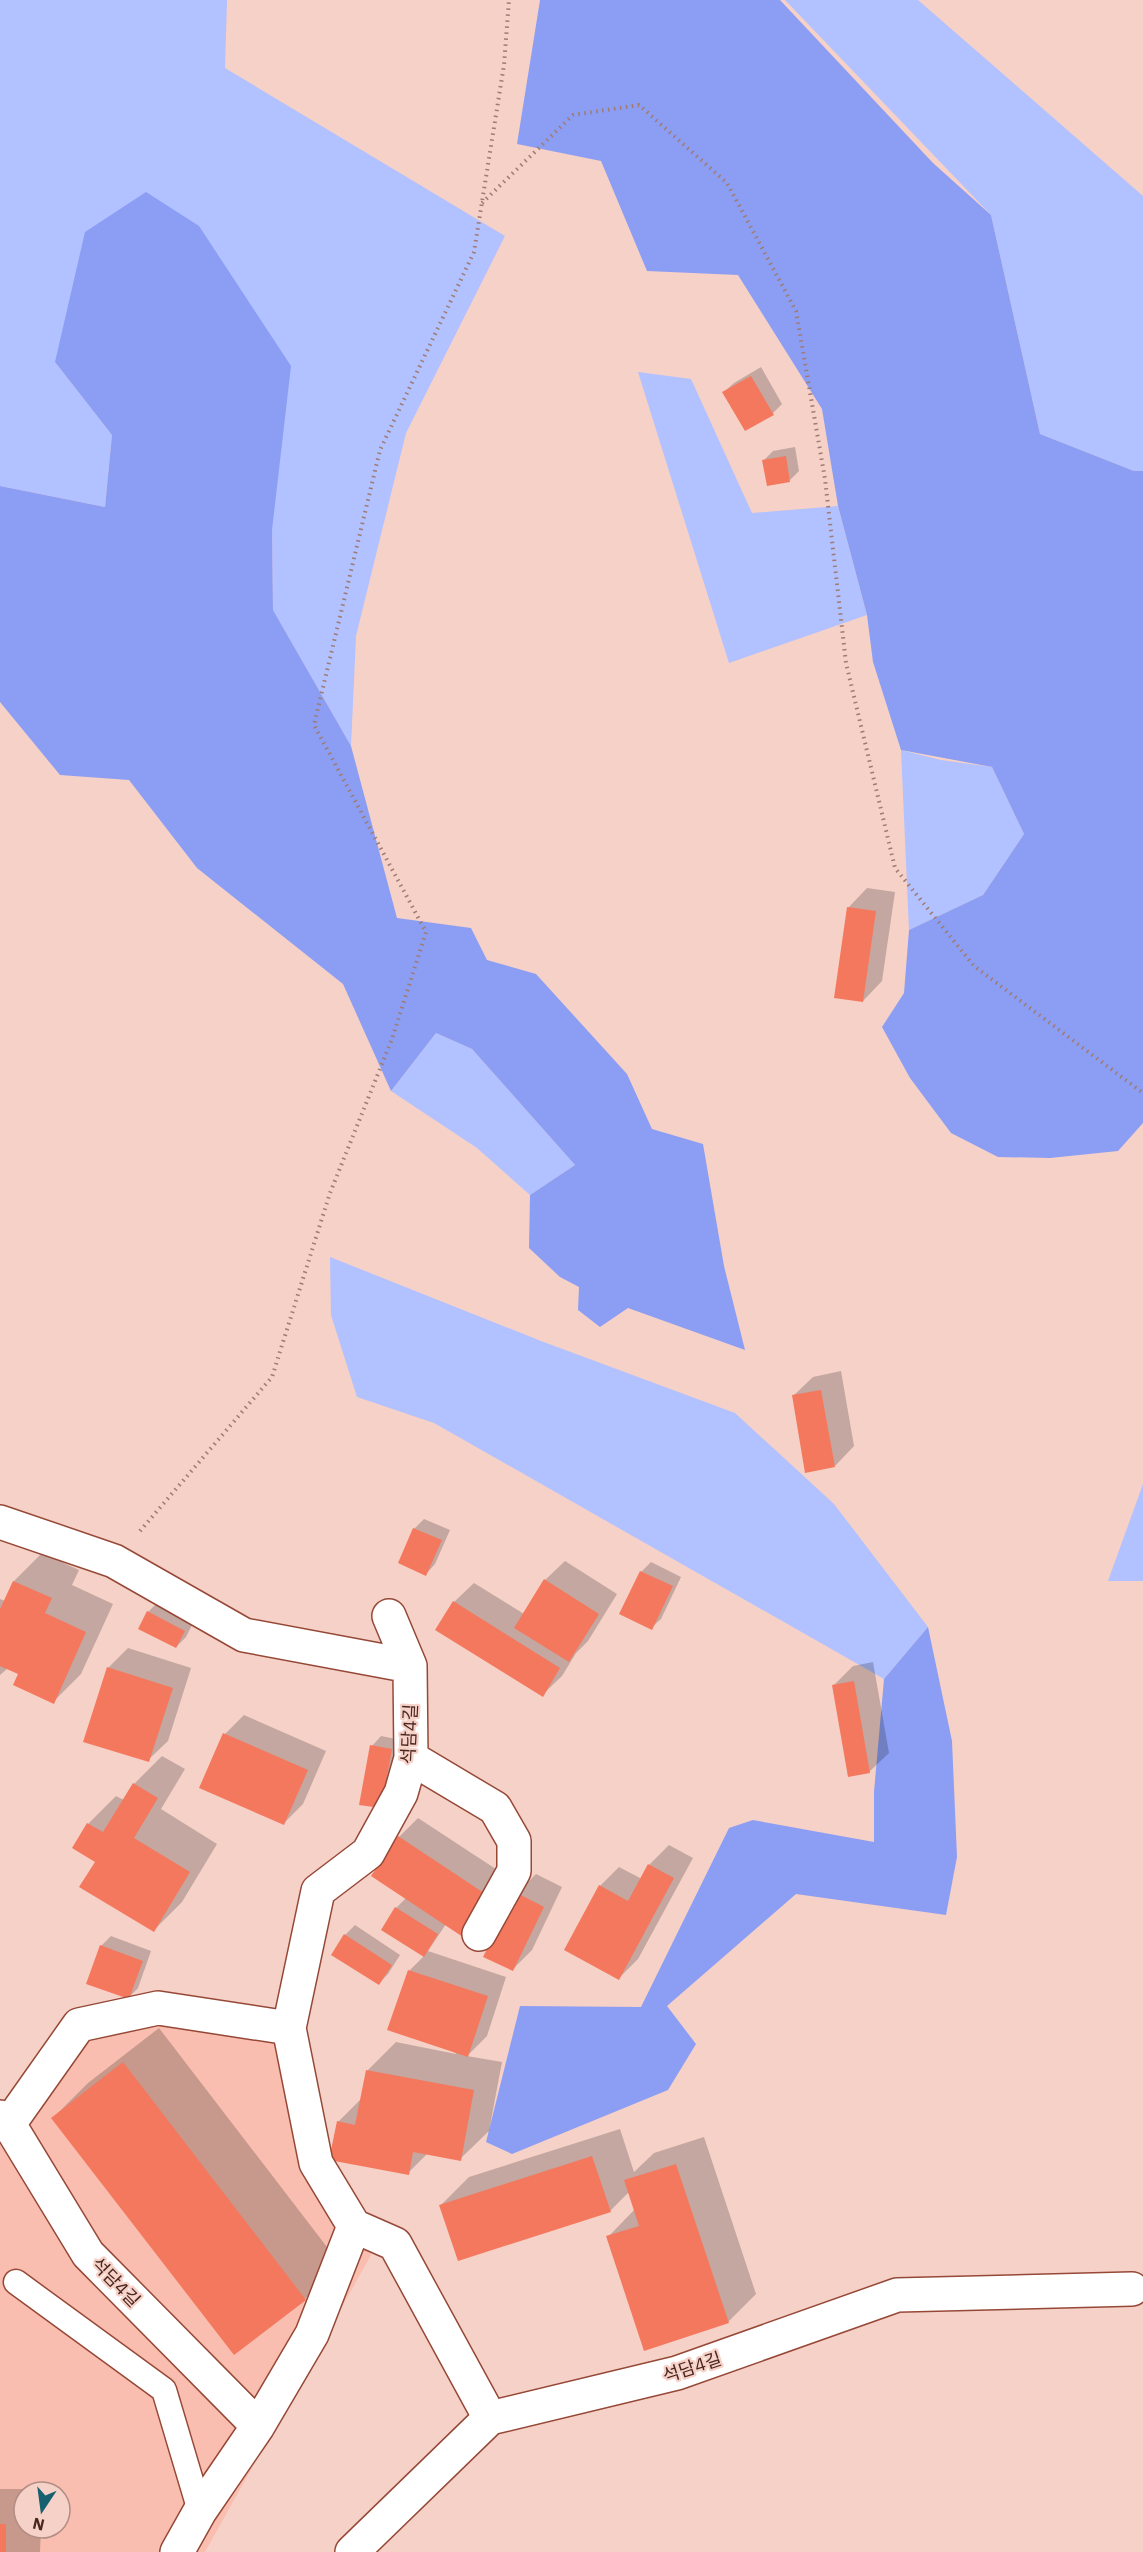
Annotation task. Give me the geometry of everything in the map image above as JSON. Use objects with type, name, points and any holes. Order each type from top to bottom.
[{"type":"street","points":[[0,1522],[114,1561],[244,1635],[410,1666]]},
{"type":"street","points":[[389,1616],[410,1666]]},
{"type":"street","name":"석담4길","points":[[354,2226],[316,2163],[289,2028],[318,1891],[368,1853],[401,1793],[411,1758],[410,1666]]},
{"type":"street","points":[[411,1758],[495,1808],[514,1840],[514,1871],[479,1934]]},
{"type":"street","points":[[4,2121],[79,2025],[158,2008],[289,2028]]},
{"type":"street","name":"석담4길","points":[[4,2121],[88,2254],[258,2426]]},
{"type":"street","points":[[177,2552],[200,2511],[258,2426],[312,2334],[354,2226],[395,2244],[490,2418],[352,2552]]},
{"type":"street","name":"석담4길","points":[[490,2418],[677,2373],[897,2295],[1138,2285]]},
{"type":"lane","points":[[16,2282],[164,2390],[200,2511]]},
{"type":"path","points":[[114,1561],[272,1377],[330,1193],[392,1039],[426,932],[314,725],[380,450],[474,252],[504,64],[509,0]]},
{"type":"path","points":[[482,204],[573,116],[639,105],[727,183],[796,311],[825,479],[846,663],[895,868],[974,966],[1143,1093]]},
{"type":"shaded area","points":[[0,0],[227,0],[225,68],[505,236],[406,433],[356,636],[351,746],[273,610],[272,530],[55,362],[112,435],[105,507],[0,486]]},
{"type":"shaded area","points":[[540,0],[780,0],[933,163],[991,215],[1040,434],[1134,471],[1143,471],[1143,1123],[1118,1151],[1050,1158],[998,1157],[951,1133],[910,1078],[882,1027],[904,993],[909,930],[983,895],[1024,834],[992,767],[901,750],[873,662],[867,615],[838,506],[822,409],[738,275],[647,271],[601,161],[517,144]]},
{"type":"shaded area","points":[[785,0],[918,0],[1143,196],[1143,471],[1134,471],[1040,434],[991,215]]},
{"type":"shaded area","points":[[146,192],[199,226],[291,366],[272,530],[273,610],[351,746],[397,918],[471,928],[487,960],[536,974],[627,1074],[652,1129],[703,1144],[724,1266],[745,1350],[628,1308],[600,1327],[578,1310],[579,1287],[560,1277],[529,1248],[530,1195],[575,1165],[472,1049],[436,1033],[391,1091],[343,984],[197,868],[129,780],[60,775],[0,702],[0,486],[105,507],[112,435],[55,362],[85,232]]},
{"type":"shaded area","points":[[638,372],[691,379],[752,513],[838,506],[867,615],[729,663]]},
{"type":"shaded area","points":[[901,750],[941,760],[992,767],[1024,834],[983,895],[909,930]]},
{"type":"shaded area","points":[[436,1033],[472,1049],[575,1165],[530,1195],[477,1148],[391,1091]]},
{"type":"shaded area","points":[[330,1257],[541,1341],[735,1413],[834,1504],[928,1627],[884,1679],[434,1423],[357,1397],[331,1315]]},
{"type":"shaded area","points":[[1143,1484],[1143,1581],[1108,1581]]},
{"type":"shaded area","points":[[928,1627],[952,1741],[957,1857],[946,1915],[796,1894],[667,2006],[696,2044],[668,2090],[512,2154],[486,2142],[520,2006],[641,2007],[729,1828],[753,1820],[874,1842],[874,1792],[884,1679]]},
{"type":"shaded area","points":[[154,1995],[302,2028],[335,2175],[371,2255],[205,2552],[0,2552],[0,2117],[83,2040]]},
{"type":"building","points":[[751,376],[774,415],[745,431],[722,392]]},
{"type":"building","points":[[786,456],[790,482],[767,486],[762,460]]},
{"type":"building","points":[[847,907],[876,911],[863,1002],[834,998]]},
{"type":"building","points":[[821,1390],[835,1467],[805,1473],[792,1395]]},
{"type":"building","points":[[413,1528],[442,1540],[426,1576],[398,1563]]},
{"type":"building","points":[[640,1571],[673,1586],[652,1630],[619,1614]]},
{"type":"building","points":[[544,1579],[599,1614],[569,1662],[514,1628]]},
{"type":"building","points":[[13,1581],[52,1598],[45,1613],[86,1632],[54,1704],[13,1685],[18,1674],[0,1666],[0,1609]]},
{"type":"building","points":[[453,1601],[560,1668],[543,1697],[435,1630]]},
{"type":"building","points":[[147,1611],[185,1631],[176,1648],[138,1629]]},
{"type":"building","points":[[107,1667],[173,1688],[149,1762],[83,1742]]},
{"type":"building","points":[[854,1681],[870,1773],[848,1777],[832,1685]]},
{"type":"building","points":[[223,1733],[308,1770],[284,1825],[199,1788]]},
{"type":"building","points":[[370,1745],[392,1749],[381,1808],[359,1805]]},
{"type":"building","points":[[133,1783],[158,1798],[134,1838],[190,1872],[154,1932],[79,1887],[95,1862],[72,1848],[87,1823],[103,1832]]},
{"type":"building","points":[[398,1836],[490,1897],[463,1937],[371,1876]]},
{"type":"building","points":[[648,1864],[674,1878],[619,1980],[564,1950],[599,1885],[628,1901]]},
{"type":"building","points":[[515,1892],[544,1907],[513,1971],[483,1957]]},
{"type":"building","points":[[395,1907],[438,1934],[424,1957],[381,1930]]},
{"type":"building","points":[[344,1934],[392,1965],[379,1985],[331,1955]]},
{"type":"building","points":[[100,1945],[143,1961],[129,1999],[86,1984]]},
{"type":"building","points":[[408,1970],[488,1996],[468,2057],[387,2030]]},
{"type":"building","points":[[123,2062],[306,2300],[234,2355],[51,2118]]},
{"type":"building","points":[[366,2070],[474,2090],[461,2161],[413,2152],[409,2175],[329,2160],[337,2121],[355,2125]]},
{"type":"building","points":[[592,2156],[611,2212],[458,2261],[439,2205]]},
{"type":"building","points":[[676,2164],[729,2323],[644,2351],[606,2236],[639,2226],[624,2180]]},
{"type":"building","points":[[0,2524],[6,2524],[6,2552],[0,2552]]}]
